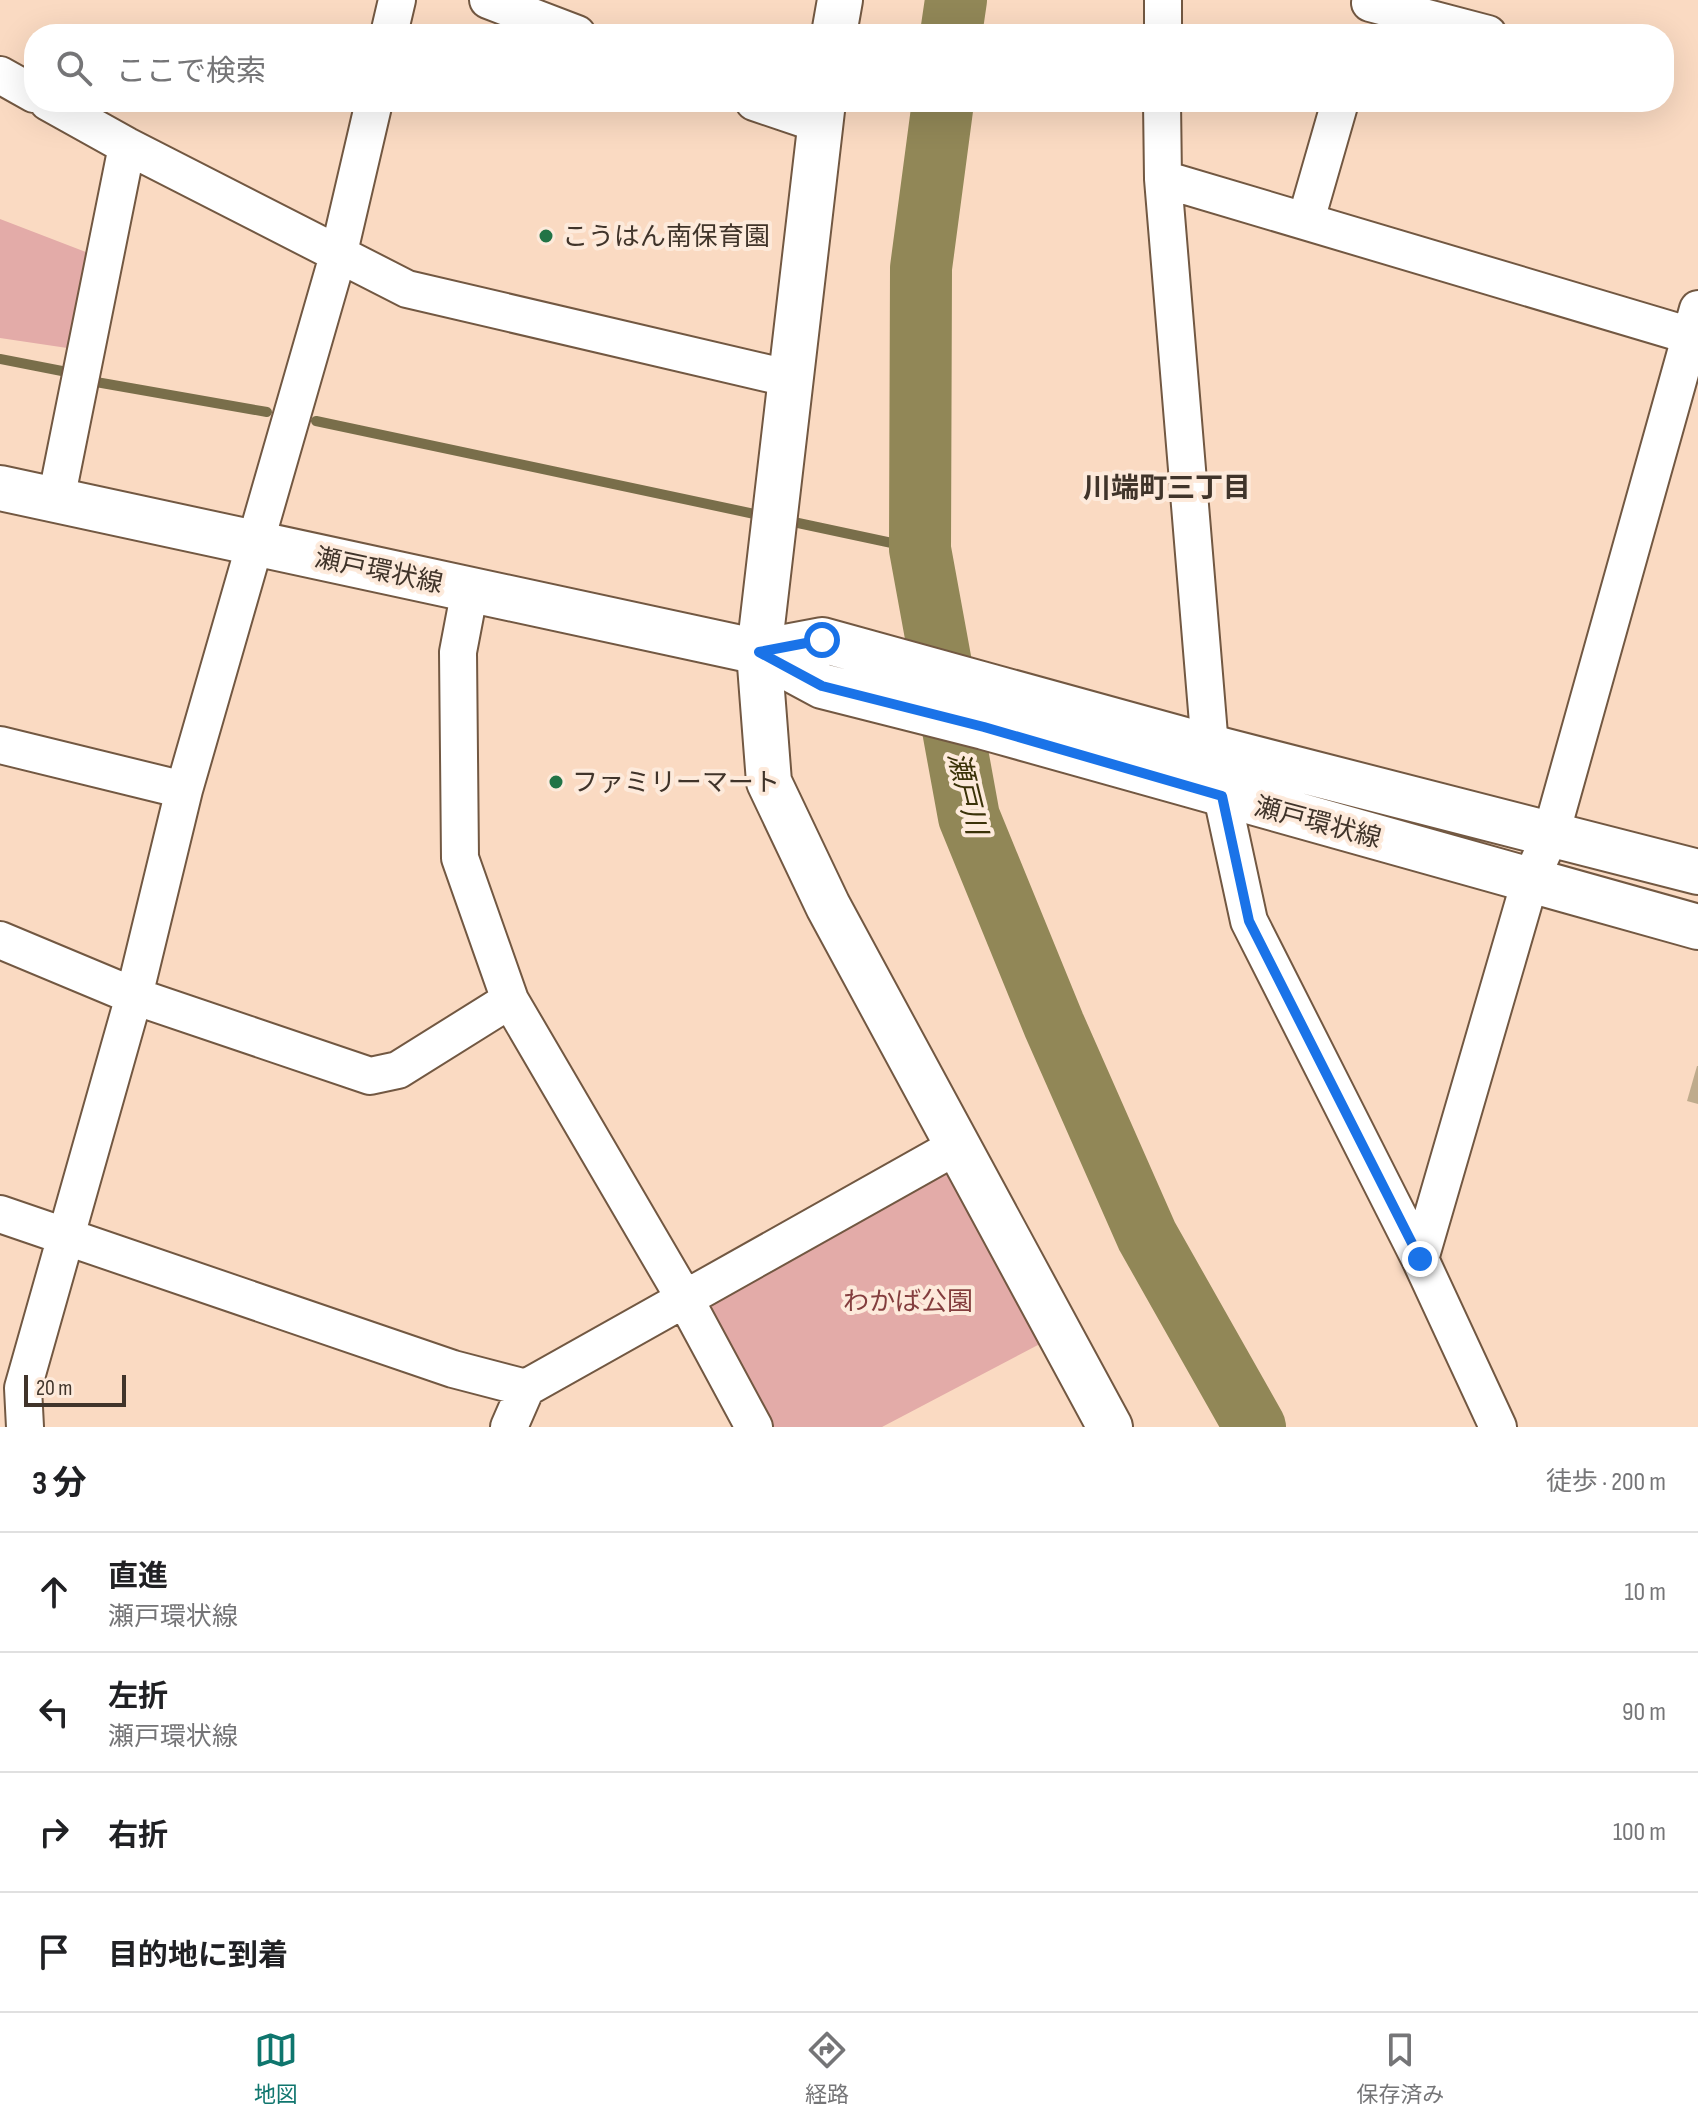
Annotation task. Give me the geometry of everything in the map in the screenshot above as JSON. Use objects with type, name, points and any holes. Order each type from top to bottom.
[{"type":"main road","points":[[836,24],[840,0]]},
{"type":"main road","points":[[821,113],[759,652],[769,782],[828,906],[955,1147],[1110,1427]]},
{"type":"main road","name":"瀬戸環状線","points":[[0,488],[759,652],[822,686],[984,727],[1698,927]]},
{"type":"main road","name":"瀬戸環状線","points":[[759,652],[822,640],[1210,747],[1698,872]]},
{"type":"street","points":[[391,24],[397,0]]},
{"type":"street","points":[[488,0],[551,24]]},
{"type":"street","points":[[1163,0],[1163,24]]},
{"type":"street","points":[[1367,12],[1433,24]]},
{"type":"street","points":[[0,75],[24,88]]},
{"type":"street","points":[[66,112],[407,289],[792,379]]},
{"type":"street","points":[[25,1427],[23,1388],[134,996],[184,790],[339,252],[372,112]]},
{"type":"street","points":[[1162,112],[1163,179],[1210,747]]},
{"type":"street","points":[[1306,220],[1337,112]]},
{"type":"street","points":[[56,500],[127,146]]},
{"type":"street","points":[[1163,179],[1695,327],[1551,834],[1530,881],[1420,1259]]},
{"type":"street","points":[[470,589],[458,652],[460,858],[510,1000],[686,1301],[754,1427]]},
{"type":"street","points":[[0,745],[184,790]]},
{"type":"street","points":[[1222,796],[1249,921],[1420,1259],[1498,1427]]},
{"type":"street","points":[[0,940],[134,996],[370,1076],[398,1070],[510,1000]]},
{"type":"street","points":[[509,1427],[526,1388],[686,1301],[955,1147]]},
{"type":"street","points":[[0,1214],[453,1369],[526,1388]]},
{"type":"green space","points":[[0,219],[91,254],[74,349],[0,338]]},
{"type":"green space","name":"わかば公園","points":[[954,1161],[1057,1335],[882,1427],[770,1427],[700,1303]]},
{"type":"building","points":[[1698,1066],[1698,1104],[1687,1101]]},
{"type":"waterway","name":"瀬戸川","points":[[952,24],[956,0]]},
{"type":"waterway","name":"瀬戸川","points":[[942,112],[921,268],[920,549],[969,817],[1054,1025],[1147,1236],[1255,1427]]},
{"type":"waterway","points":[[0,359],[67,372]]},
{"type":"waterway","points":[[96,382],[267,412]]},
{"type":"waterway","points":[[316,421],[764,516]]},
{"type":"waterway","points":[[784,520],[920,549]]},
{"type":"place","name":"こうはん南保育園","points":[[546,236]]},
{"type":"place","name":"ファミリーマート","points":[[556,782]]},
{"type":"district","name":"川端町三丁目","points":[[1167,487]]},
{"type":"route","points":[[822,640],[759,652],[822,686],[984,727],[1222,796],[1249,921],[1420,1259]]}]
